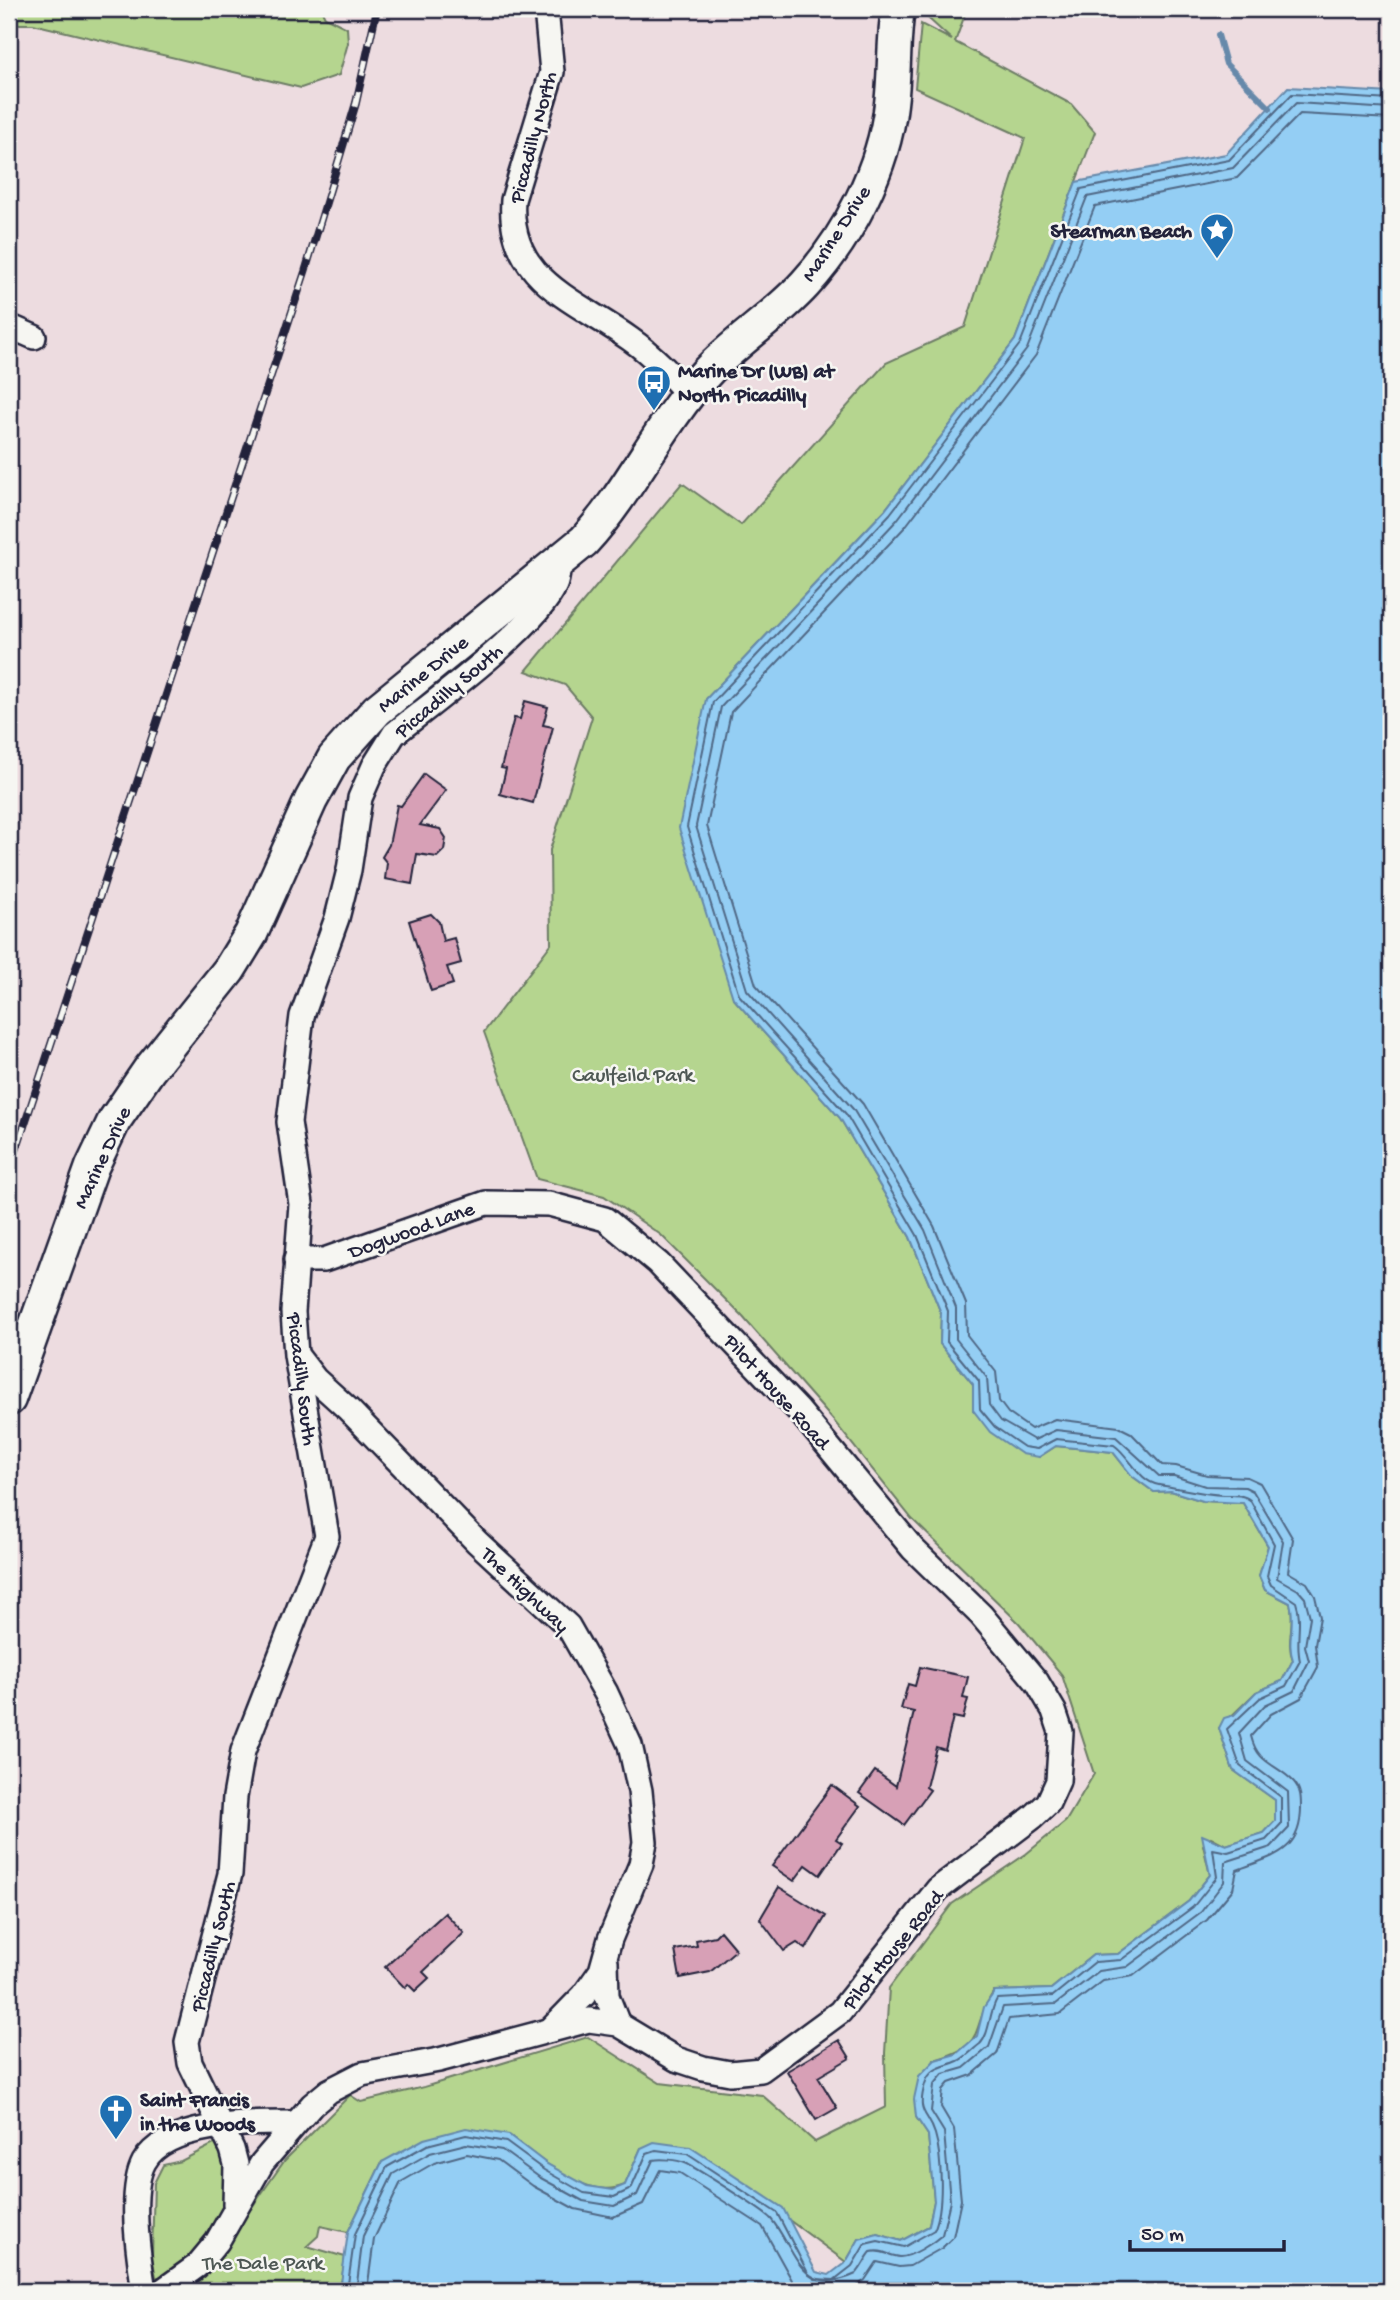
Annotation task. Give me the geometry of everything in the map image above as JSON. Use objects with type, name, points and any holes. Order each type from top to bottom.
[{"type":"main road","name":"Marine Drive","points":[[9,1399],[92,1167],[114,1121],[149,1070],[229,970],[251,934],[311,800],[334,758],[377,710],[558,564],[607,516],[706,373],[805,284],[847,224],[876,169],[891,105],[893,42],[898,9]]},
{"type":"street","name":"Piccadilly North","points":[[546,9],[552,72],[513,200],[512,216],[521,252],[530,269],[545,283],[642,348],[689,395]]},
{"type":"street","points":[[9,326],[34,337]]},
{"type":"street","name":"Piccadilly South","points":[[235,2210],[236,2164],[190,2063],[187,2042],[230,1874],[235,1797],[243,1751],[327,1536],[296,1355],[293,1312],[300,1194],[289,1122],[306,1002],[337,918],[366,781],[394,734],[506,642],[542,604],[556,585],[558,564]]},
{"type":"street","name":"Dogwood Lane","points":[[296,1260],[324,1260],[486,1203],[529,1202],[569,1207]]},
{"type":"street","name":"Pilot House Road","points":[[162,2291],[197,2266],[217,2242],[262,2163],[296,2123],[328,2091],[362,2074],[439,2060],[589,2020],[618,2024],[676,2059],[703,2068],[730,2073],[761,2070],[841,2012],[938,1889],[1048,1803],[1058,1781],[1061,1732],[1055,1711],[1027,1670],[981,1615],[913,1549],[799,1411],[648,1254],[605,1219],[569,1207]]},
{"type":"street","name":"The Highway","points":[[296,1355],[315,1379],[348,1409],[477,1542],[568,1626],[606,1693],[630,1745],[640,1791],[645,1842],[641,1864],[610,1939],[606,1959],[607,1996],[618,2024]]},
{"type":"street","name":"The Highway","points":[[551,2029],[584,1994],[606,1959]]},
{"type":"street","points":[[144,2291],[137,2227],[139,2175],[144,2162],[162,2145],[220,2125],[296,2123]]},
{"type":"green space","points":[[9,9],[321,9],[325,17],[347,28],[348,43],[339,75],[301,88],[33,24],[9,24]]},
{"type":"green space","name":"Caulfeild Park","points":[[918,9],[967,9],[955,42],[1071,104],[1095,132],[1015,340],[885,510],[706,699],[733,998],[840,1118],[910,1237],[941,1313],[940,1344],[973,1384],[973,1410],[1039,1457],[1056,1446],[1113,1452],[1132,1476],[1154,1492],[1171,1491],[1203,1501],[1243,1503],[1268,1546],[1259,1576],[1265,1590],[1290,1603],[1290,1646],[1293,1660],[1282,1681],[1256,1692],[1219,1728],[1233,1770],[1275,1800],[1275,1821],[1264,1833],[1226,1845],[1211,1837],[1203,1845],[1210,1875],[1189,1901],[1118,1954],[1093,1955],[1051,1989],[994,1991],[971,2041],[952,2054],[934,2060],[916,2117],[928,2135],[934,2201],[929,2226],[901,2241],[878,2234],[859,2239],[846,2262],[690,2147],[641,2148],[625,2185],[610,2189],[595,2188],[564,2175],[509,2135],[382,2162],[348,2232],[320,2226],[318,2236],[307,2246],[345,2257],[340,2291],[193,2291],[285,2160],[350,2095],[361,2102],[424,2087],[588,2037],[660,2083],[762,2095],[815,2142],[886,2107],[885,2053],[889,1988],[952,1904],[1026,1854],[1066,1821],[1094,1774],[1062,1675],[1019,1623],[912,1519],[833,1420],[742,1316],[661,1235],[604,1196],[537,1179],[484,1032],[551,944],[550,850],[592,717],[565,685],[526,671],[682,483],[741,525],[886,363],[965,327],[1025,138],[915,88],[921,24],[952,40]]},
{"type":"green space","points":[[214,2144],[222,2145],[227,2173],[225,2204],[220,2221],[209,2238],[183,2265],[164,2276],[156,2277],[152,2257],[154,2183],[163,2165],[181,2161]]},
{"type":"water","points":[[1288,87],[1391,93],[1391,2291],[340,2291],[348,2232],[382,2162],[424,2139],[466,2128],[509,2135],[547,2164],[587,2186],[613,2190],[625,2185],[641,2148],[654,2142],[690,2147],[783,2208],[816,2272],[829,2275],[846,2262],[859,2239],[878,2234],[901,2241],[929,2226],[934,2201],[928,2135],[916,2117],[914,2099],[919,2076],[935,2060],[956,2054],[977,2036],[984,2007],[995,1991],[1051,1989],[1093,1955],[1118,1954],[1189,1901],[1210,1875],[1202,1835],[1226,1845],[1264,1833],[1275,1821],[1275,1800],[1233,1770],[1219,1728],[1224,1718],[1234,1715],[1256,1692],[1282,1681],[1293,1660],[1290,1646],[1290,1603],[1265,1590],[1259,1576],[1268,1546],[1243,1503],[1203,1501],[1171,1491],[1154,1492],[1132,1476],[1113,1452],[1056,1446],[1039,1457],[1022,1454],[990,1432],[973,1410],[973,1384],[940,1344],[941,1313],[910,1237],[840,1118],[733,998],[679,828],[706,699],[885,510],[1015,340],[1076,182],[1226,154]]},
{"type":"building","points":[[525,701],[548,707],[543,725],[553,727],[533,803],[500,794],[506,769],[501,768],[514,718],[520,719]]},
{"type":"building","points":[[424,774],[446,790],[420,825],[440,829],[446,838],[444,850],[437,857],[417,854],[412,884],[385,879],[387,863],[382,857],[389,845],[397,805],[401,806]]},
{"type":"building","points":[[431,914],[439,922],[443,941],[454,938],[461,963],[447,967],[453,984],[431,991],[409,921]]},
{"type":"building","points":[[920,1667],[968,1677],[963,1698],[968,1699],[963,1719],[953,1717],[945,1750],[936,1747],[926,1787],[930,1790],[904,1825],[859,1793],[875,1771],[896,1786],[914,1712],[901,1709],[908,1684],[915,1686]]},
{"type":"building","points":[[832,1785],[860,1806],[836,1839],[842,1843],[820,1875],[806,1865],[794,1881],[772,1866]]},
{"type":"building","points":[[779,1887],[826,1916],[806,1949],[797,1943],[784,1951],[760,1919]]},
{"type":"building","points":[[445,1913],[464,1933],[423,1972],[429,1978],[415,1991],[408,1984],[405,1988],[385,1967]]},
{"type":"building","points":[[720,1931],[736,1950],[710,1972],[680,1978],[675,1950],[697,1946],[696,1940],[715,1936]]},
{"type":"building","points":[[839,2040],[850,2058],[818,2077],[837,2108],[816,2120],[787,2071]]},
{"type":"waterway","points":[[1218,35],[1226,64],[1270,108]]},
{"type":"railway","points":[[9,1172],[305,272],[356,103],[377,9]]},
{"type":"place","name":"Stearman Beach","points":[[1217,260]]},
{"type":"place","name":"Marine Dr (WB) at North Picadilly","points":[[654,412]]},
{"type":"place","name":"Saint Francis in the Woods","points":[[116,2141]]},
{"type":"park label","name":"The Dale Park","points":[[263,2262]]}]
